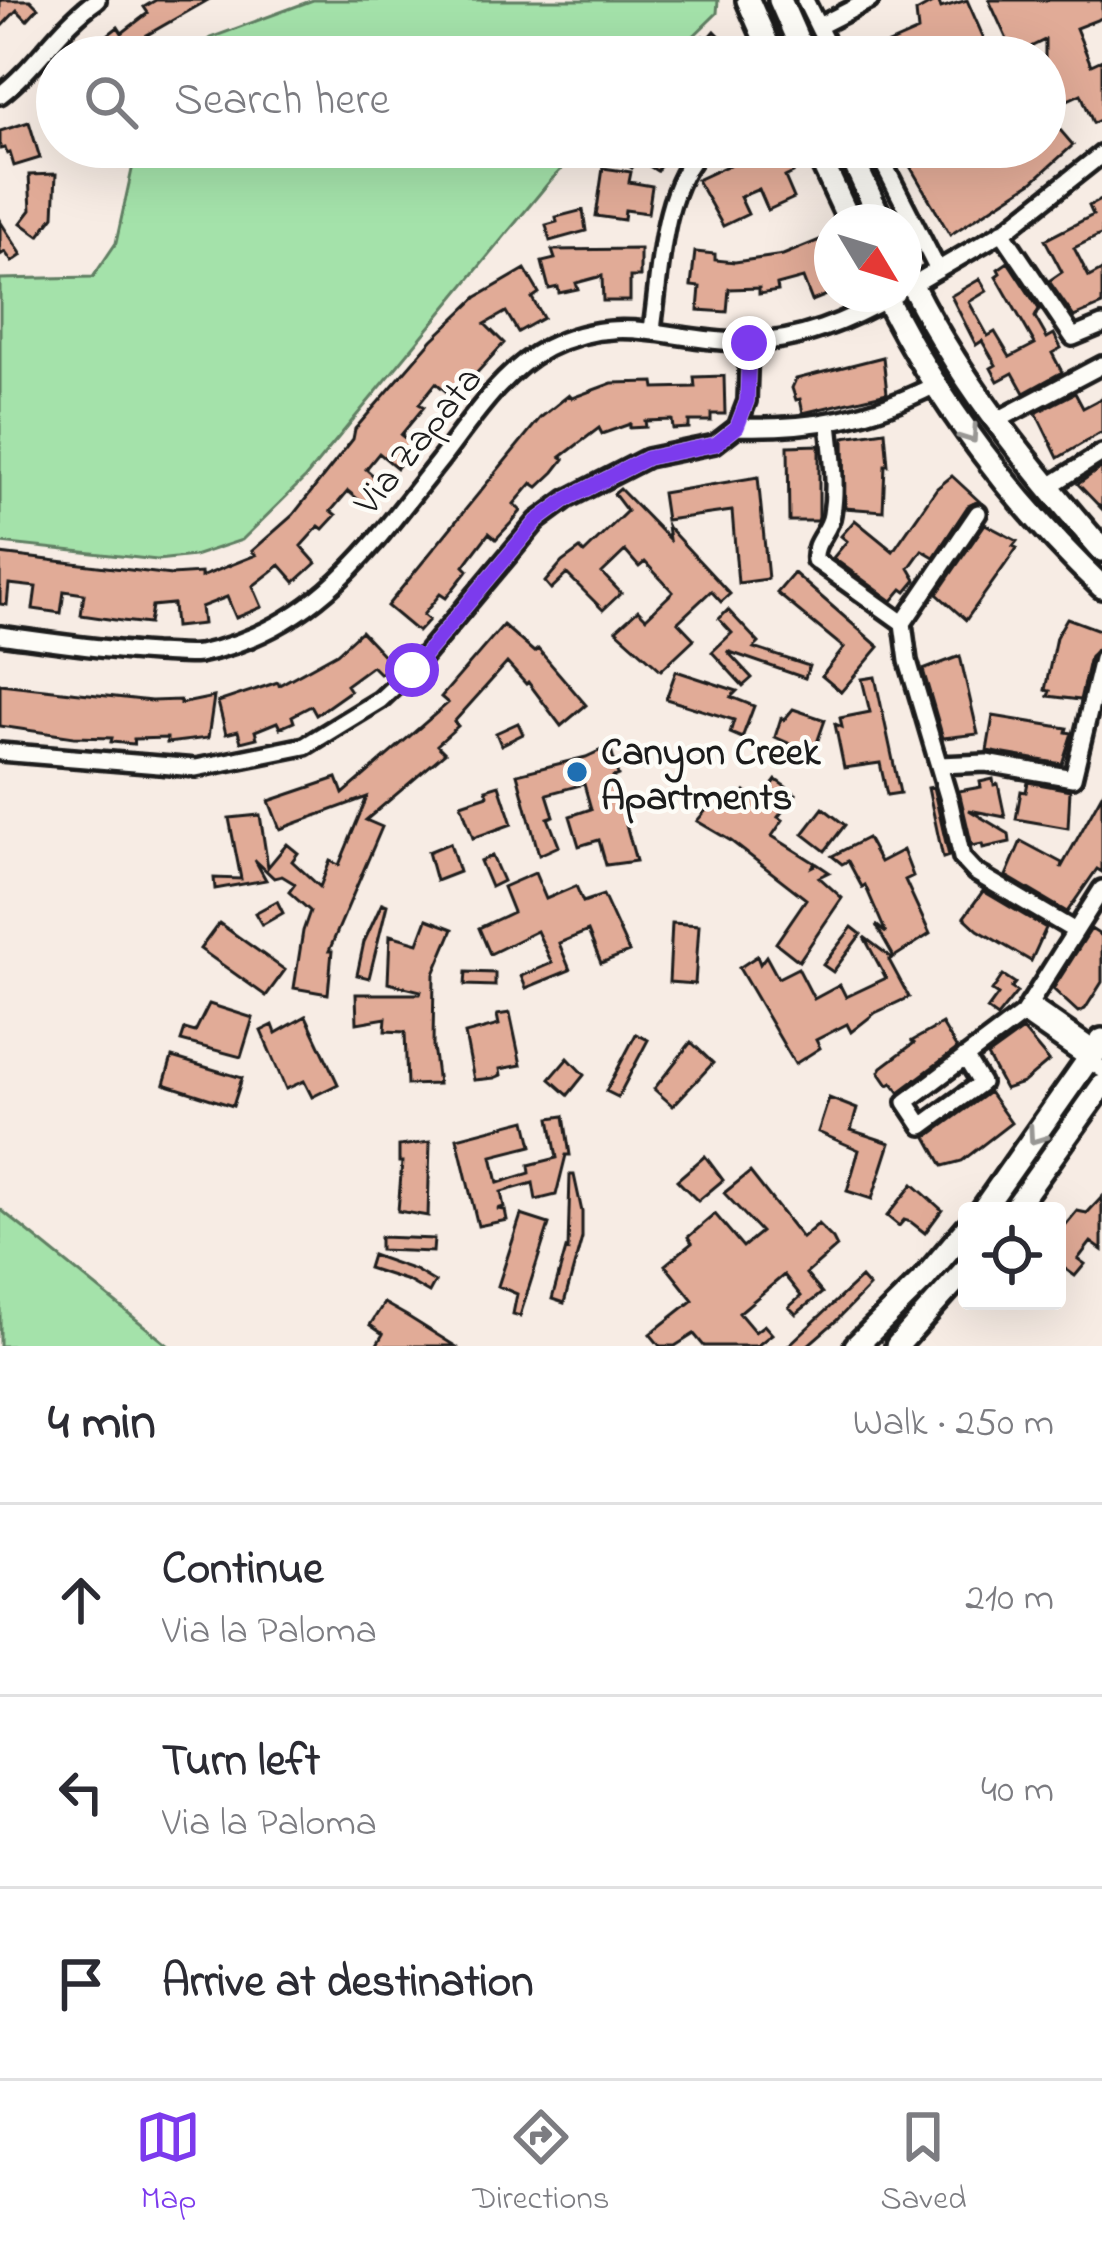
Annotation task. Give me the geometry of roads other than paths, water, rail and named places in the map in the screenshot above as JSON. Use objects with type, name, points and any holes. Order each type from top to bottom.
[{"type":"main road","points":[[748,0],[764,36]]},
{"type":"main road","points":[[780,0],[796,36]]},
{"type":"main road","points":[[825,168],[842,204]]},
{"type":"main road","points":[[857,168],[874,204]]},
{"type":"main road","points":[[907,312],[935,385],[980,450],[1102,587]]},
{"type":"main road","points":[[915,312],[994,422],[1102,550]]},
{"type":"main road","points":[[989,1202],[1098,1055]]},
{"type":"main road","points":[[1019,1202],[1102,1086]]},
{"type":"main road","points":[[856,1346],[958,1239]]},
{"type":"main road","points":[[897,1346],[958,1278]]},
{"type":"street","points":[[55,36],[98,0]]},
{"type":"street","points":[[805,0],[824,36]]},
{"type":"street","points":[[819,26],[870,0]]},
{"type":"street","points":[[0,94],[36,56]]},
{"type":"street","name":"Via Zapata","points":[[922,278],[1002,232],[1102,154]]},
{"type":"street","points":[[652,328],[678,185],[687,168]]},
{"type":"street","points":[[886,168],[938,270]]},
{"type":"street","points":[[1002,232],[1072,337],[1102,325]]},
{"type":"street","name":"Via Zapata","points":[[0,635],[196,655],[256,635],[307,608],[352,572],[497,387],[543,350],[593,329],[652,328],[691,340],[749,343],[817,332],[855,312]]},
{"type":"street","points":[[0,752],[196,768],[305,746],[380,700],[412,670],[537,521],[567,499],[647,458],[716,444],[737,427],[747,401],[749,343]]},
{"type":"street","points":[[994,422],[1102,365]]},
{"type":"street","points":[[737,427],[829,423],[889,408],[935,385]]},
{"type":"street","points":[[829,423],[832,520],[814,548],[815,560],[903,622]]},
{"type":"street","points":[[1048,487],[1102,453]]},
{"type":"street","points":[[979,514],[903,622],[908,661],[962,858],[976,872],[1075,931]]},
{"type":"street","points":[[940,765],[986,763],[1073,778],[1097,703],[1102,659]]},
{"type":"street","points":[[965,1057],[981,1083],[922,1126],[906,1102],[1026,1009],[1102,889]]},
{"type":"street","points":[[1026,1009],[1098,1055]]},
{"type":"place","name":"Canyon Creek Apartments","points":[[577,772]]}]
